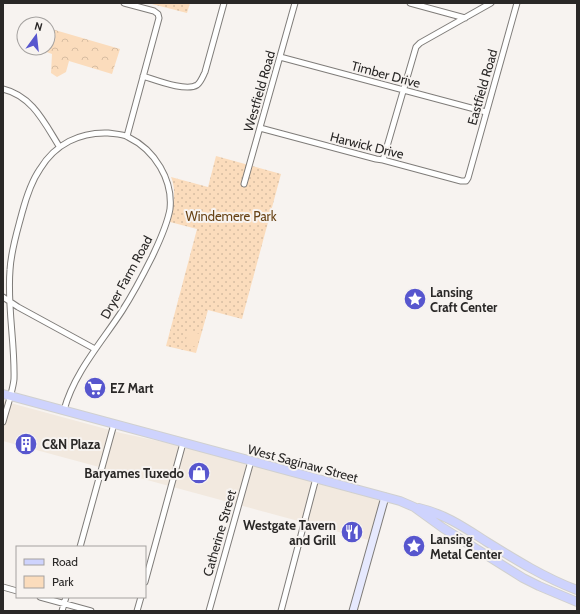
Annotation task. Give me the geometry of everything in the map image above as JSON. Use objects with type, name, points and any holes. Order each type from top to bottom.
[{"type":"main road","name":"West Saginaw Street","points":[[6,395],[316,478],[385,497],[414,507],[443,528],[523,578],[577,602]]},
{"type":"main road","points":[[414,507],[434,512],[452,520],[527,567],[577,590]]},
{"type":"street","points":[[3,422],[6,395],[14,381],[10,270],[12,253],[26,201],[40,169],[59,146],[72,139],[97,133],[127,136],[159,18],[158,14],[154,11],[124,3]]},
{"type":"street","points":[[143,76],[185,88],[193,87],[198,84],[205,72],[224,3]]},
{"type":"street","name":"Westfield Road","points":[[244,184],[295,3]]},
{"type":"street","points":[[410,3],[465,18]]},
{"type":"street","points":[[383,160],[416,47],[420,43],[491,3]]},
{"type":"street","name":"Eastfield Road","points":[[468,178],[517,3]]},
{"type":"street","name":"Timber Drive","points":[[280,57],[486,112]]},
{"type":"street","points":[[3,89],[19,94],[33,106],[39,113],[59,146]]},
{"type":"street","name":"Harwick Drive","points":[[260,128],[461,181],[466,181],[468,178]]},
{"type":"street","name":"Dryer Farm Road","points":[[64,410],[67,397],[76,379],[123,309],[144,273],[164,230],[170,209],[169,191],[164,173],[149,152],[127,136]]},
{"type":"street","points":[[3,297],[10,300],[18,307],[96,349]]},
{"type":"street","points":[[80,546],[114,424]]},
{"type":"street","points":[[146,578],[183,443]]},
{"type":"street","name":"Catherine Street","points":[[209,611],[251,461]]},
{"type":"street","points":[[281,611],[316,478]]},
{"type":"street","points":[[354,611],[385,497]]},
{"type":"street","points":[[3,587],[16,591]]},
{"type":"street","points":[[43,598],[91,611]]},
{"type":"street","points":[[62,611],[66,598]]},
{"type":"street","points":[[137,611],[141,598]]},
{"type":"shaded area","points":[[3,401],[121,433],[251,461],[385,497],[372,541],[3,441]]},
{"type":"green space","points":[[148,3],[190,3],[187,13]]},
{"type":"green space","points":[[56,30],[120,49],[112,74],[69,61],[66,72],[57,77],[51,73],[52,56],[56,56]]},
{"type":"green space","name":"Windemere Park","points":[[216,156],[281,174],[242,319],[208,310],[196,353],[166,346],[197,229],[170,222],[174,193],[171,177],[208,187]]},
{"type":"green space","points":[[188,331],[200,334],[197,347],[185,344]]},
{"type":"place","name":"Lansing Craft Center","points":[[415,299]]},
{"type":"place","name":"EZ Mart","points":[[95,388]]},
{"type":"place","name":"C&N Plaza","points":[[26,444]]},
{"type":"place","name":"Baryames Tuxedo","points":[[199,473]]},
{"type":"place","name":"Westgate Tavern and Grill","points":[[352,532]]},
{"type":"place","name":"Lansing Metal Center","points":[[414,546]]}]
